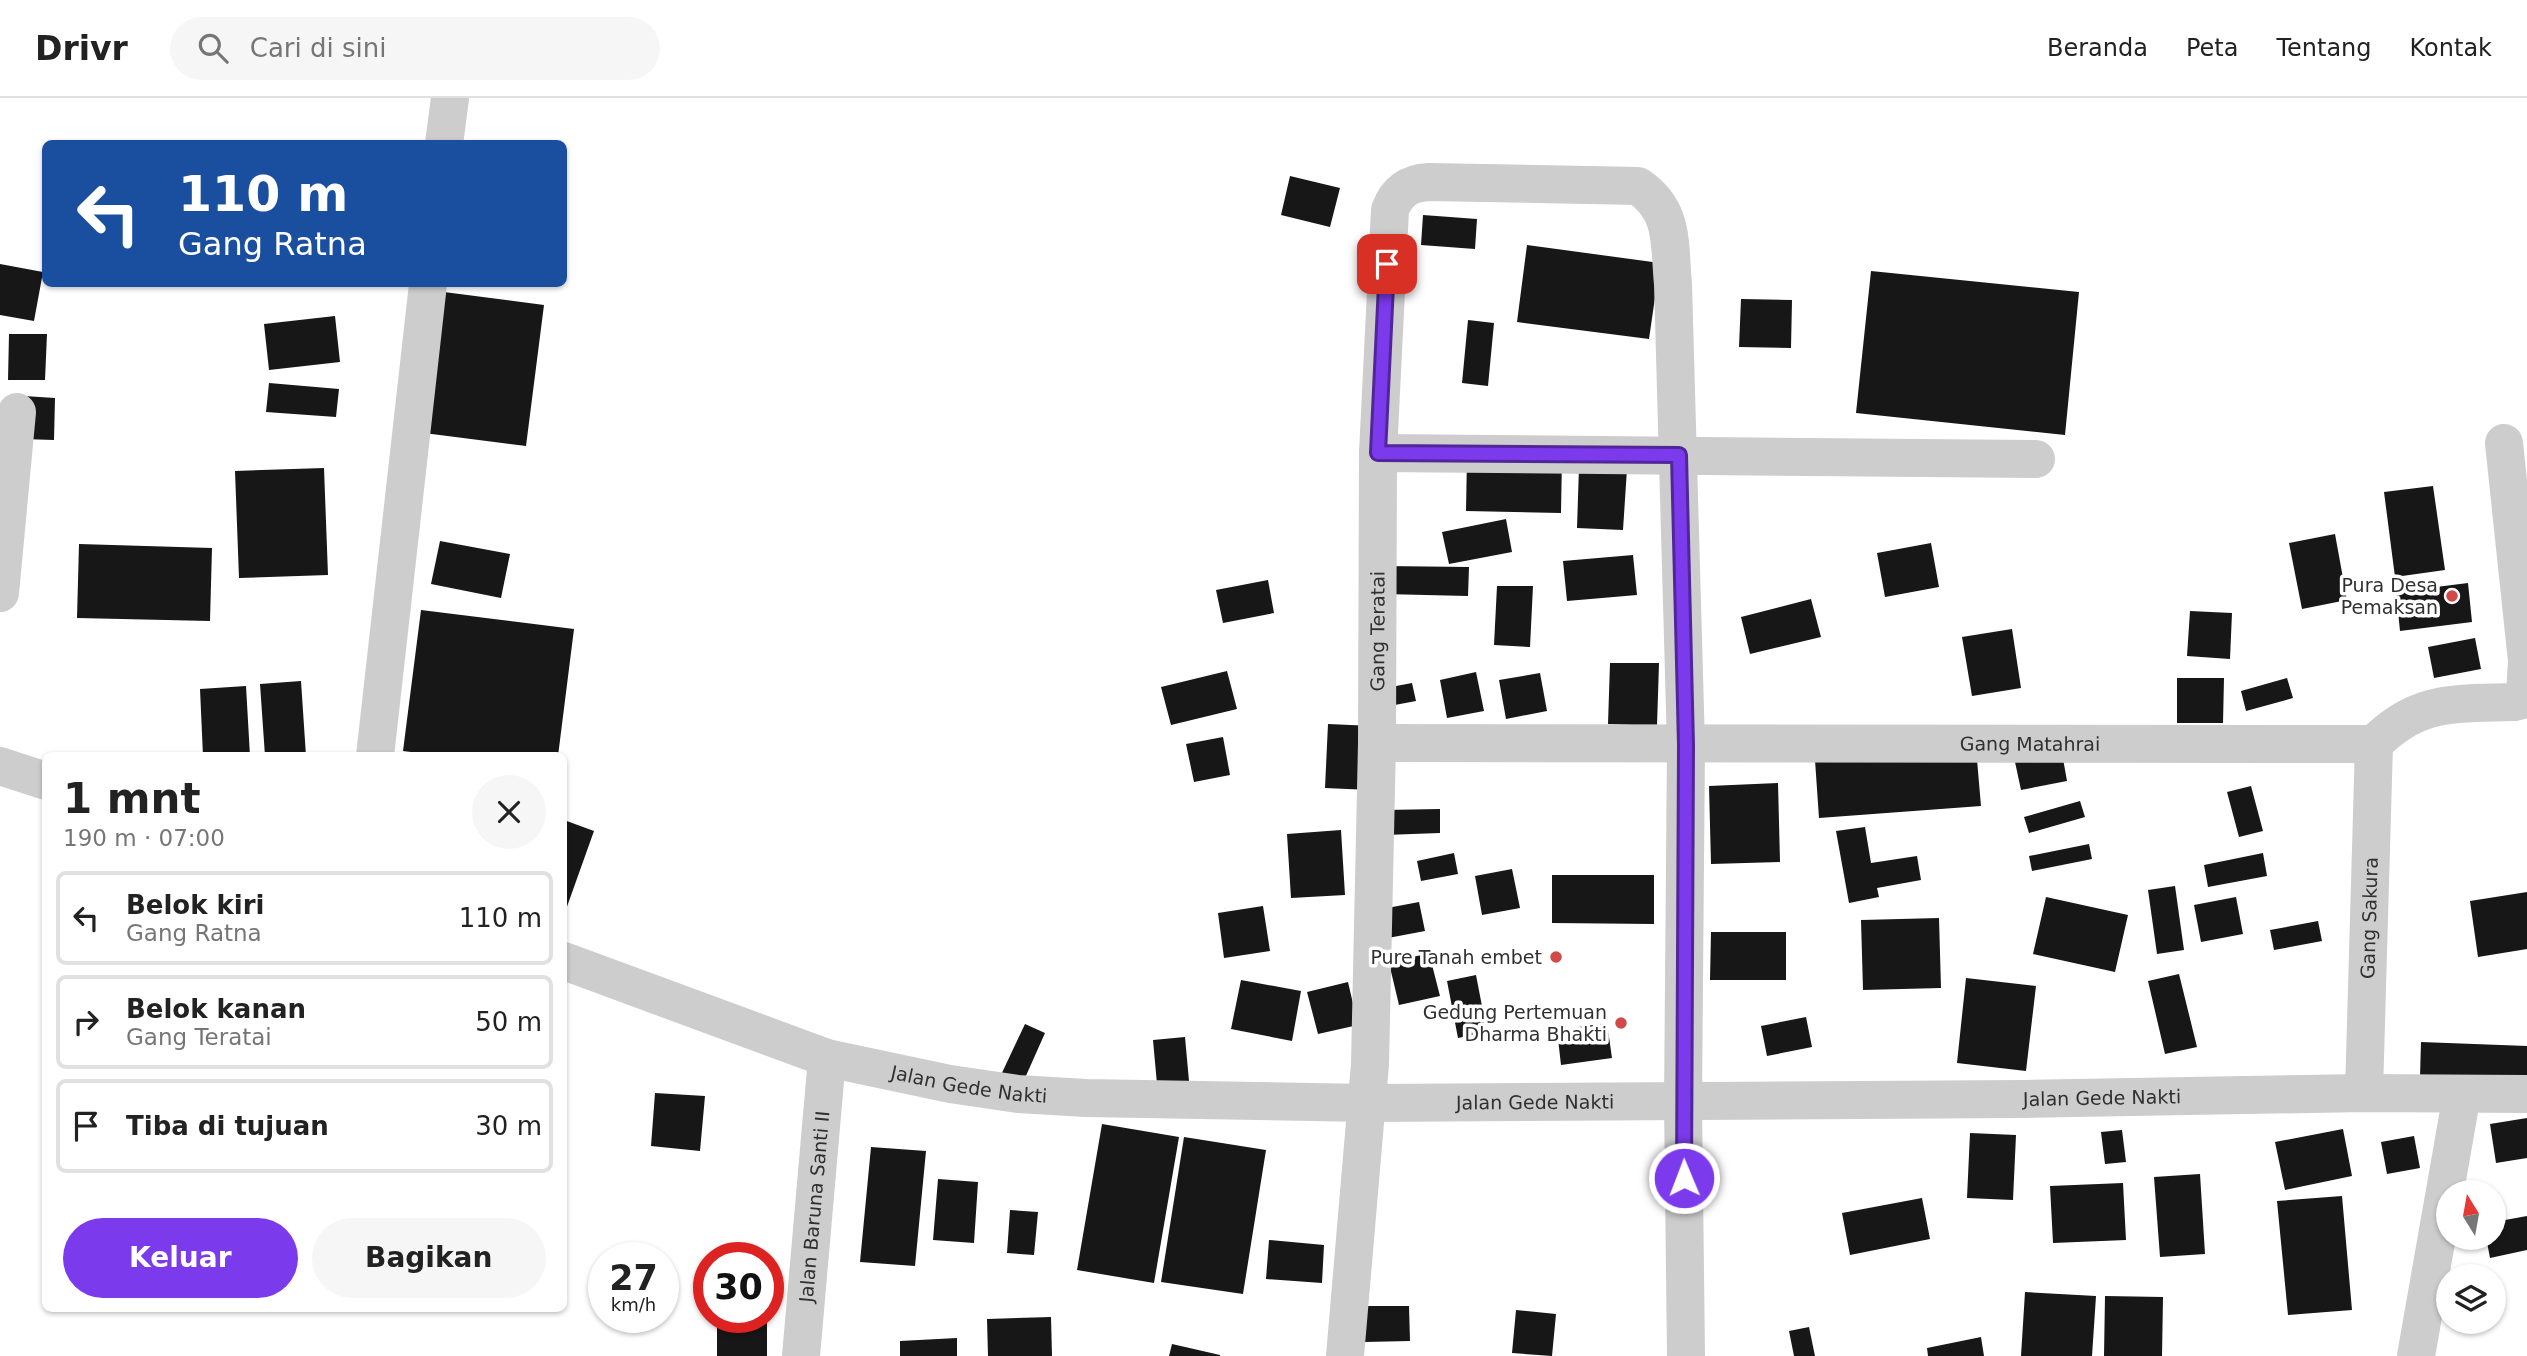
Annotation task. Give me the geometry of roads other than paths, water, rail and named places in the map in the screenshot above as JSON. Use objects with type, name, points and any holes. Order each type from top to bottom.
[{"type":"street","points":[[445,140],[450,98]]},
{"type":"street","name":"Gang Teratai","points":[[1345,1356],[1368,1103],[1377,743],[1378,453],[1390,210],[1401,190],[1429,182],[1638,186],[1652,196],[1666,217],[1673,284],[1679,455]]},
{"type":"street","points":[[375,752],[428,287]]},
{"type":"street","points":[[0,593],[17,412]]},
{"type":"street","points":[[2374,744],[2387,730],[2421,710],[2457,704],[2514,702],[2522,700],[2525,695],[2527,661],[2504,443]]},
{"type":"street","points":[[1378,453],[2036,458]]},
{"type":"street","points":[[1679,455],[1686,745],[1683,1102],[1686,1356]]},
{"type":"street","name":"Gang Matahrai","points":[[1377,743],[2374,744]]},
{"type":"street","name":"Gang Sakura","points":[[2364,1093],[2374,744]]},
{"type":"street","points":[[0,766],[42,780]]},
{"type":"street","name":"Jalan Gede Nakti","points":[[567,962],[827,1058],[950,1084],[1018,1094],[1086,1098],[1368,1103],[1683,1102],[2364,1093],[2527,1094]]},
{"type":"street","name":"Jalan Baruna Santi II","points":[[801,1356],[827,1058]]},
{"type":"street","points":[[2416,1356],[2462,1094]]},
{"type":"place","name":"Pura Desa Pemaksan","points":[[2452,596]]},
{"type":"place","name":"Pure Tanah embet","points":[[1556,957]]},
{"type":"place","name":"Gedung Pertemuan Dharma Bhakti","points":[[1621,1023]]}]
